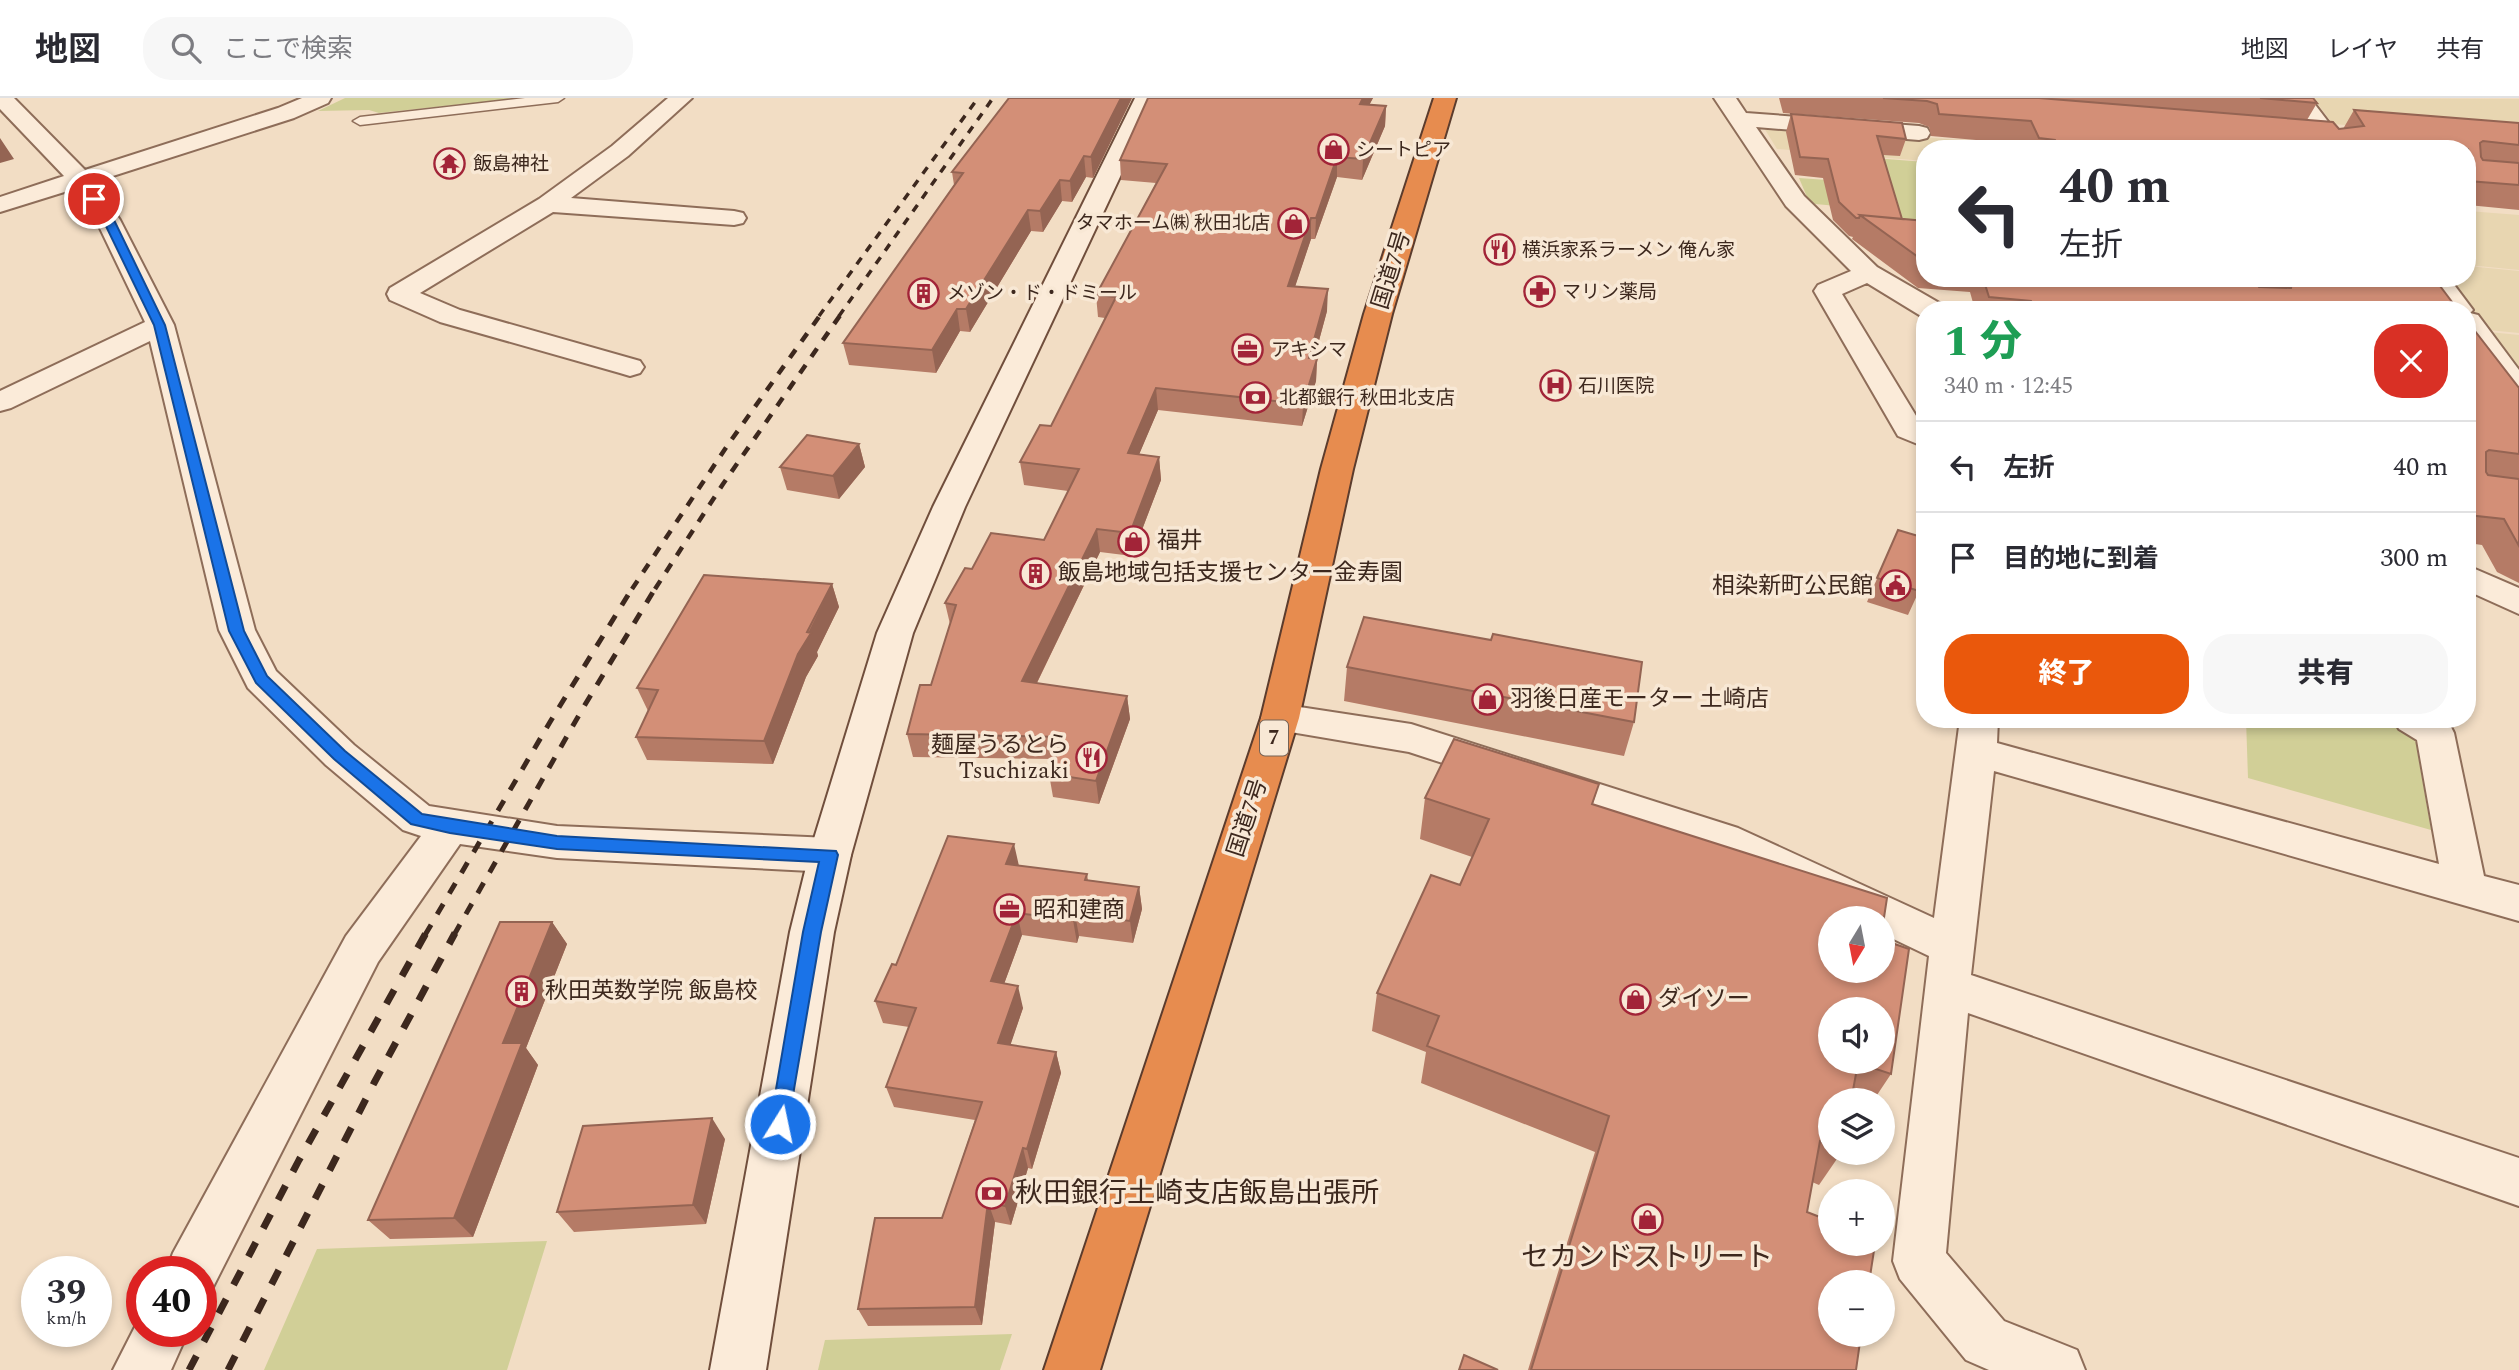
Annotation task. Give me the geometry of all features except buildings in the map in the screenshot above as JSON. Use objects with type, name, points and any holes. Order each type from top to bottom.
[{"type":"highway","name":"国道7号","points":[[1072,1370],[1280,718],[1337,469],[1378,314],[1445,98]]},
{"type":"street","points":[[2,98],[79,178],[108,220],[160,325],[237,631],[261,679],[340,755],[417,819],[450,827],[557,842],[830,855]]},
{"type":"street","points":[[0,205],[274,118],[320,98]]},
{"type":"street","points":[[630,367],[450,316],[400,294],[548,204],[620,151],[681,98]]},
{"type":"street","points":[[738,1370],[810,946],[830,855],[901,621],[949,507],[1146,98]]},
{"type":"street","points":[[2299,98],[2331,140]]},
{"type":"street","points":[[1732,108],[1919,133]]},
{"type":"street","points":[[1732,108],[1795,201],[1868,273],[1916,301]]},
{"type":"street","points":[[2300,133],[2326,140]]},
{"type":"street","points":[[548,204],[734,218]]},
{"type":"street","points":[[1868,273],[1827,291],[1909,429],[1916,433]]},
{"type":"street","points":[[0,402],[160,325]]},
{"type":"street","points":[[2476,332],[2519,390]]},
{"type":"street","points":[[2476,581],[2519,602]]},
{"type":"street","points":[[1280,718],[1412,738],[1723,839],[1951,967],[2519,1182]]},
{"type":"street","points":[[2427,728],[2435,733],[2465,888]]},
{"type":"street","points":[[2057,1370],[1985,1341],[1919,1261],[1978,736],[2519,904]]},
{"type":"street","points":[[200,1256],[362,949],[450,827]]},
{"type":"street","points":[[141,1370],[153,1347]]},
{"type":"lane","points":[[360,121],[558,98]]},
{"type":"shaded area","points":[[345,98],[519,98],[379,113],[369,110],[318,111]]},
{"type":"shaded area","points":[[2313,98],[2519,99],[2519,139],[2333,124]]},
{"type":"shaded area","points":[[1761,123],[1958,140],[1916,140],[1916,160],[1777,149]]},
{"type":"shaded area","points":[[1835,155],[1916,161],[1916,233],[1893,211],[1815,204],[1807,197],[1799,178],[1841,181]]},
{"type":"shaded area","points":[[2476,212],[2519,215],[2519,270],[2476,266]]},
{"type":"shaded area","points":[[2476,267],[2519,271],[2519,333],[2488,330],[2476,314],[2476,301],[2466,301],[2455,287],[2476,287]]},
{"type":"shaded area","points":[[2489,332],[2519,335],[2519,368],[2517,367]]},
{"type":"shaded area","points":[[2246,728],[2408,728],[2414,732],[2431,830],[2248,778]]},
{"type":"shaded area","points":[[547,1241],[507,1370],[264,1370],[317,1249]]},
{"type":"shaded area","points":[[1012,1334],[1000,1370],[818,1370],[825,1340]]},
{"type":"railway","points":[[819,316],[978,98]]},
{"type":"railway","points":[[839,316],[993,98]]},
{"type":"railway","points":[[632,589],[727,446],[821,314]]},
{"type":"railway","points":[[655,589],[723,484],[841,314]]},
{"type":"railway","points":[[425,935],[633,587]]},
{"type":"railway","points":[[454,935],[583,708],[656,587]]},
{"type":"railway","points":[[189,1370],[299,1160],[426,933]]},
{"type":"railway","points":[[228,1370],[374,1083],[455,933]]},
{"type":"place","name":"シートピア","points":[[1333,150]]},
{"type":"place","name":"飯島神社","points":[[450,164]]},
{"type":"place","name":"タマホーム㈱ 秋田北店","points":[[1293,223]]},
{"type":"place","name":"横浜家系ラーメン 俺ん家","points":[[1499,250]]},
{"type":"place","name":"マリン薬局","points":[[1539,292]]},
{"type":"place","name":"メゾン・ド・ドミール","points":[[924,293]]},
{"type":"place","name":"アキシマ","points":[[1248,350]]},
{"type":"place","name":"石川医院","points":[[1555,386]]},
{"type":"place","name":"北都銀行 秋田北支店","points":[[1256,398]]},
{"type":"place","name":"福井","points":[[1134,541]]},
{"type":"place","name":"飯島地域包括支援センター金寿園","points":[[1035,573]]},
{"type":"place","name":"相染新町公民館","points":[[1896,586]]},
{"type":"place","name":"羽後日産モーター 土崎店","points":[[1487,699]]},
{"type":"place","name":"麺屋うるとら Tsuchizaki","points":[[1092,758]]},
{"type":"place","name":"昭和建商","points":[[1010,910]]},
{"type":"place","name":"秋田英数学院 飯島校","points":[[522,991]]},
{"type":"place","name":"ダイソー","points":[[1635,999]]},
{"type":"place","name":"秋田銀行土崎支店飯島出張所","points":[[992,1193]]},
{"type":"place","name":"セカンドストリート","points":[[1647,1220]]},
{"type":"route","points":[[94,199],[108,220],[160,325],[237,631],[261,679],[340,755],[417,819],[450,827],[557,842],[830,855],[812,932],[780,1124]]}]
